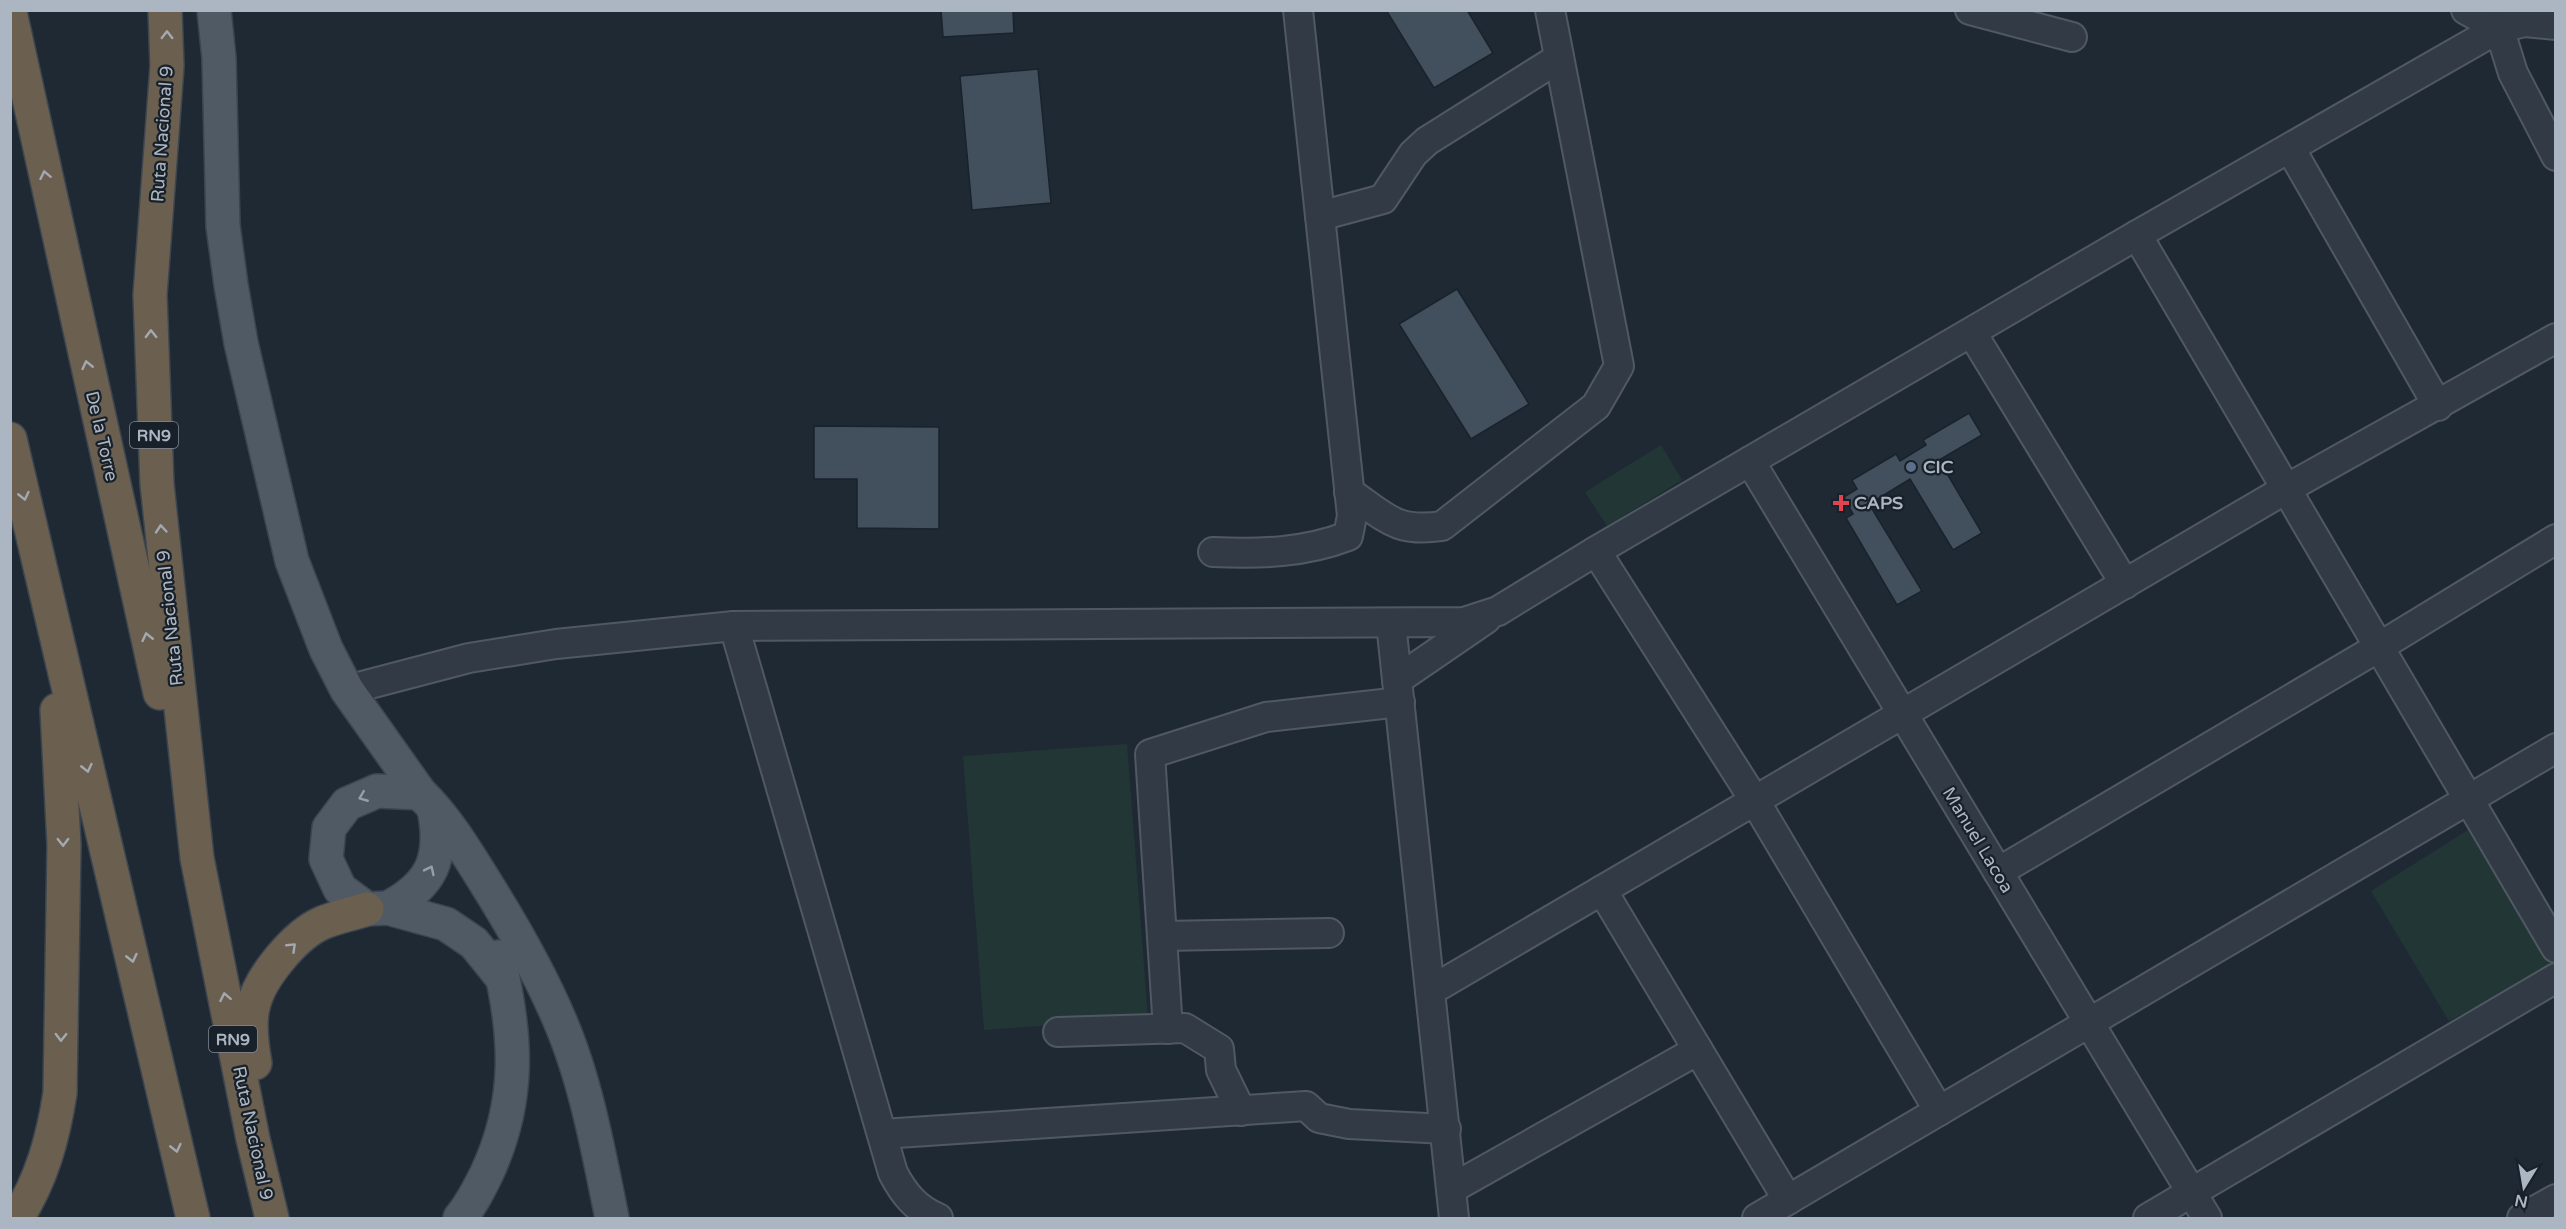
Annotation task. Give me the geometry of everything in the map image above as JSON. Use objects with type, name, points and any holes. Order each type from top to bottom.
[{"type":"highway","name":"Ruta Nacional 9","points":[[165,10],[167,66],[150,295],[152,396],[164,563],[197,858],[253,1139],[272,1218]]},
{"type":"highway","name":"De la Torre","points":[[10,12],[197,858]]},
{"type":"highway","points":[[10,439],[193,1218]]},
{"type":"highway","points":[[17,1218],[30,1198],[44,1165],[54,1131],[60,1093],[64,844],[51,616]]},
{"type":"highway","points":[[253,1139],[260,1101],[252,1044],[253,1007],[268,975],[292,945],[321,923],[378,909]]},
{"type":"main road","points":[[214,10],[219,68],[223,226],[235,314],[292,561],[326,649],[347,690],[476,868],[520,940],[561,1021],[585,1099],[612,1218]]},
{"type":"main road","points":[[427,799],[377,791],[346,804],[329,828],[326,859],[339,889],[378,909],[446,924],[474,943],[503,979]]},
{"type":"main road","points":[[378,909],[410,896],[423,883],[437,856],[439,834],[427,799]]},
{"type":"main road","points":[[460,1218],[473,1201],[494,1157],[507,1116],[513,1076],[510,1020],[503,979],[476,868]]},
{"type":"street","points":[[1213,552],[1262,555],[1323,546],[1348,536],[1352,516],[1298,10]]},
{"type":"street","points":[[1349,492],[1398,526],[1421,529],[1442,526],[1596,406],[1619,366],[1550,10]]},
{"type":"street","points":[[1970,10],[2072,37]]},
{"type":"street","points":[[2466,10],[2494,19],[2556,25]]},
{"type":"street","points":[[1168,1029],[1150,754],[1266,717],[1399,691],[1497,611],[2137,235],[2290,148],[2494,19]]},
{"type":"street","points":[[2494,19],[2513,73],[2556,156]]},
{"type":"street","points":[[1320,216],[1383,199],[1413,153],[1426,141],[1559,58]]},
{"type":"street","points":[[2290,148],[2438,406]]},
{"type":"street","points":[[2137,235],[2556,948]]},
{"type":"street","points":[[1972,333],[2125,584]]},
{"type":"street","points":[[1430,991],[2286,489],[2556,338]]},
{"type":"street","name":"Manuel Lacoa","points":[[1750,461],[2207,1218]]},
{"type":"street","points":[[1998,872],[2379,647],[2556,539]]},
{"type":"street","points":[[1596,551],[1755,801],[1939,1111]]},
{"type":"street","points":[[347,690],[469,658],[556,644],[734,626],[1464,622],[1497,611]]},
{"type":"street","points":[[1391,622],[1454,1218]]},
{"type":"street","points":[[734,626],[893,1173],[903,1192],[928,1216]]},
{"type":"street","points":[[1757,1218],[2556,747]]},
{"type":"street","points":[[1602,891],[1788,1200]]},
{"type":"street","points":[[1162,936],[1329,933]]},
{"type":"street","points":[[2148,1218],[2556,978]]},
{"type":"street","points":[[1058,1032],[1185,1028],[1219,1049],[1221,1070],[1241,1111]]},
{"type":"street","points":[[1451,1189],[1698,1050]]},
{"type":"street","points":[[882,1134],[1306,1106],[1319,1118],[1349,1124],[1446,1129]]},
{"type":"street","points":[[2522,1218],[2556,1199]]},
{"type":"green space","points":[[1661,445],[1682,480],[1607,526],[1585,492]]},
{"type":"green space","points":[[1127,744],[1148,1018],[984,1030],[963,756]]},
{"type":"green space","points":[[2468,830],[2552,968],[2449,1021],[2371,891]]},
{"type":"building","points":[[941,10],[1013,10],[1014,33],[943,37]]},
{"type":"building","points":[[1386,10],[1467,10],[1493,53],[1434,88]]},
{"type":"building","points":[[1038,69],[1051,203],[972,210],[960,76]]},
{"type":"building","points":[[1457,289],[1529,404],[1471,439],[1399,324]]},
{"type":"building","points":[[1969,413],[1982,435],[1939,460],[1982,533],[1953,550],[1910,479],[1869,504],[1922,591],[1897,605],[1846,518],[1853,514],[1844,497],[1857,489],[1852,480],[1896,454],[1900,461],[1926,445],[1923,440]]},
{"type":"building","points":[[814,426],[939,427],[939,529],[857,528],[857,479],[814,479]]},
{"type":"place","name":"CIC","points":[[1911,467]]},
{"type":"place","name":"CAPS","points":[[1841,503]]}]
